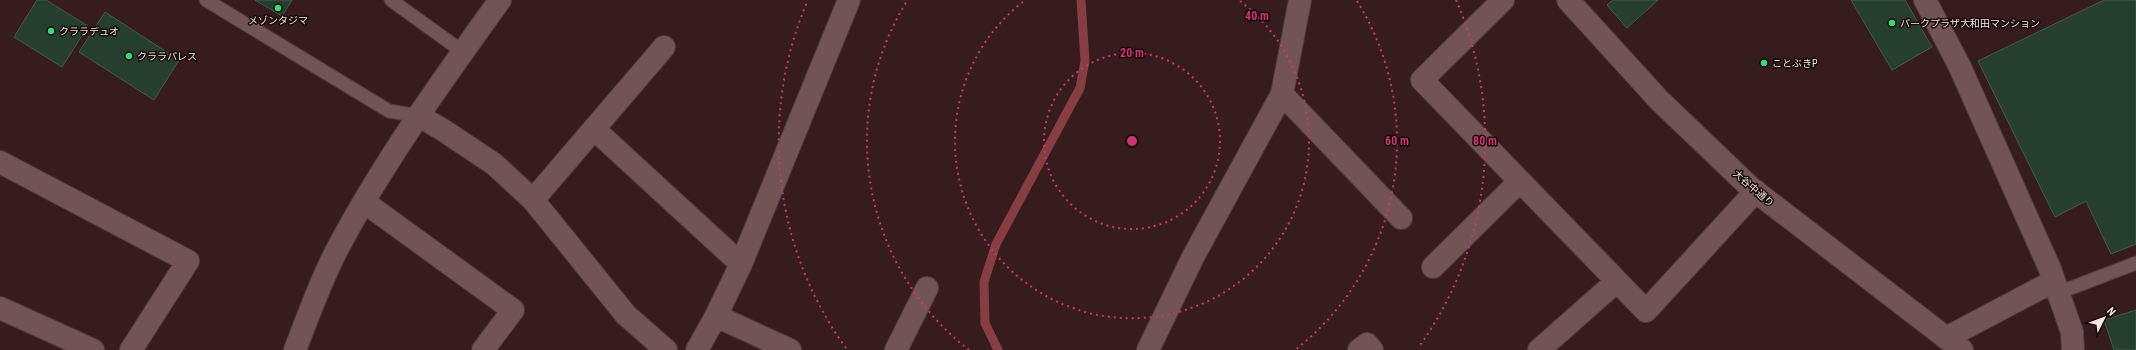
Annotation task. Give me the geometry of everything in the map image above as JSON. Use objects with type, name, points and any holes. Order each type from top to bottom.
[{"type":"street","points":[[296,350],[307,319],[340,245],[364,202],[419,116],[500,0]]},
{"type":"street","points":[[1148,350],[1193,257],[1282,94],[1300,0]]},
{"type":"street","points":[[1503,0],[1422,80],[1646,310],[1756,191]]},
{"type":"street","name":"大谷中通り","points":[[1568,0],[1659,100],[1756,191],[1954,344]]},
{"type":"street","points":[[1925,0],[1959,65],[2056,287],[2072,332],[2073,350]]},
{"type":"street","points":[[697,350],[716,316],[741,264],[847,1]]},
{"type":"street","points":[[533,200],[664,47]]},
{"type":"street","points":[[1282,94],[1401,218]]},
{"type":"street","points":[[419,116],[494,164],[533,200],[626,315],[666,350]]},
{"type":"street","points":[[594,129],[741,264]]},
{"type":"street","points":[[0,162],[188,261],[131,350]]},
{"type":"street","points":[[1433,267],[1520,181]]},
{"type":"street","points":[[364,202],[513,310],[483,350]]},
{"type":"street","points":[[1539,350],[1617,281]]},
{"type":"street","points":[[1954,344],[2056,287]]},
{"type":"street","points":[[896,350],[927,288]]},
{"type":"street","points":[[0,308],[93,350]]},
{"type":"street","points":[[716,316],[790,350]]},
{"type":"street","points":[[1359,350],[1367,344],[1372,350]]},
{"type":"lane","points":[[206,0],[389,111],[419,116]]},
{"type":"lane","points":[[391,0],[463,52]]},
{"type":"lane","points":[[2056,287],[2136,263]]},
{"type":"building","name":"クララデュオ","points":[[37,0],[46,0],[88,26],[62,67],[14,37]]},
{"type":"building","name":"メゾンタジマ","points":[[255,0],[292,0],[282,16]]},
{"type":"building","points":[[1613,0],[1658,0],[1627,28],[1607,5]]},
{"type":"building","name":"パークプラザ大和田マンション","points":[[1851,0],[1905,0],[1932,47],[1892,70]]},
{"type":"building","points":[[2104,0],[2136,0],[2136,244],[2111,254],[2086,201],[2055,217],[1978,61]]},
{"type":"building","name":"クララパレス","points":[[105,12],[179,60],[154,100],[79,52]]},
{"type":"building","points":[[2136,310],[2136,350],[2114,350],[2104,320]]},
{"type":"waterway","points":[[998,350],[985,323],[984,282],[996,244],[1080,88],[1085,61],[1081,0]]},
{"type":"place","name":"メゾンタジマ","points":[[278,8]]},
{"type":"place","name":"パークプラザ大和田マンション","points":[[1892,23]]},
{"type":"place","name":"クララデュオ","points":[[51,31]]},
{"type":"place","name":"クララパレス","points":[[129,56]]},
{"type":"place","name":"ことぶきP","points":[[1764,63]]}]
